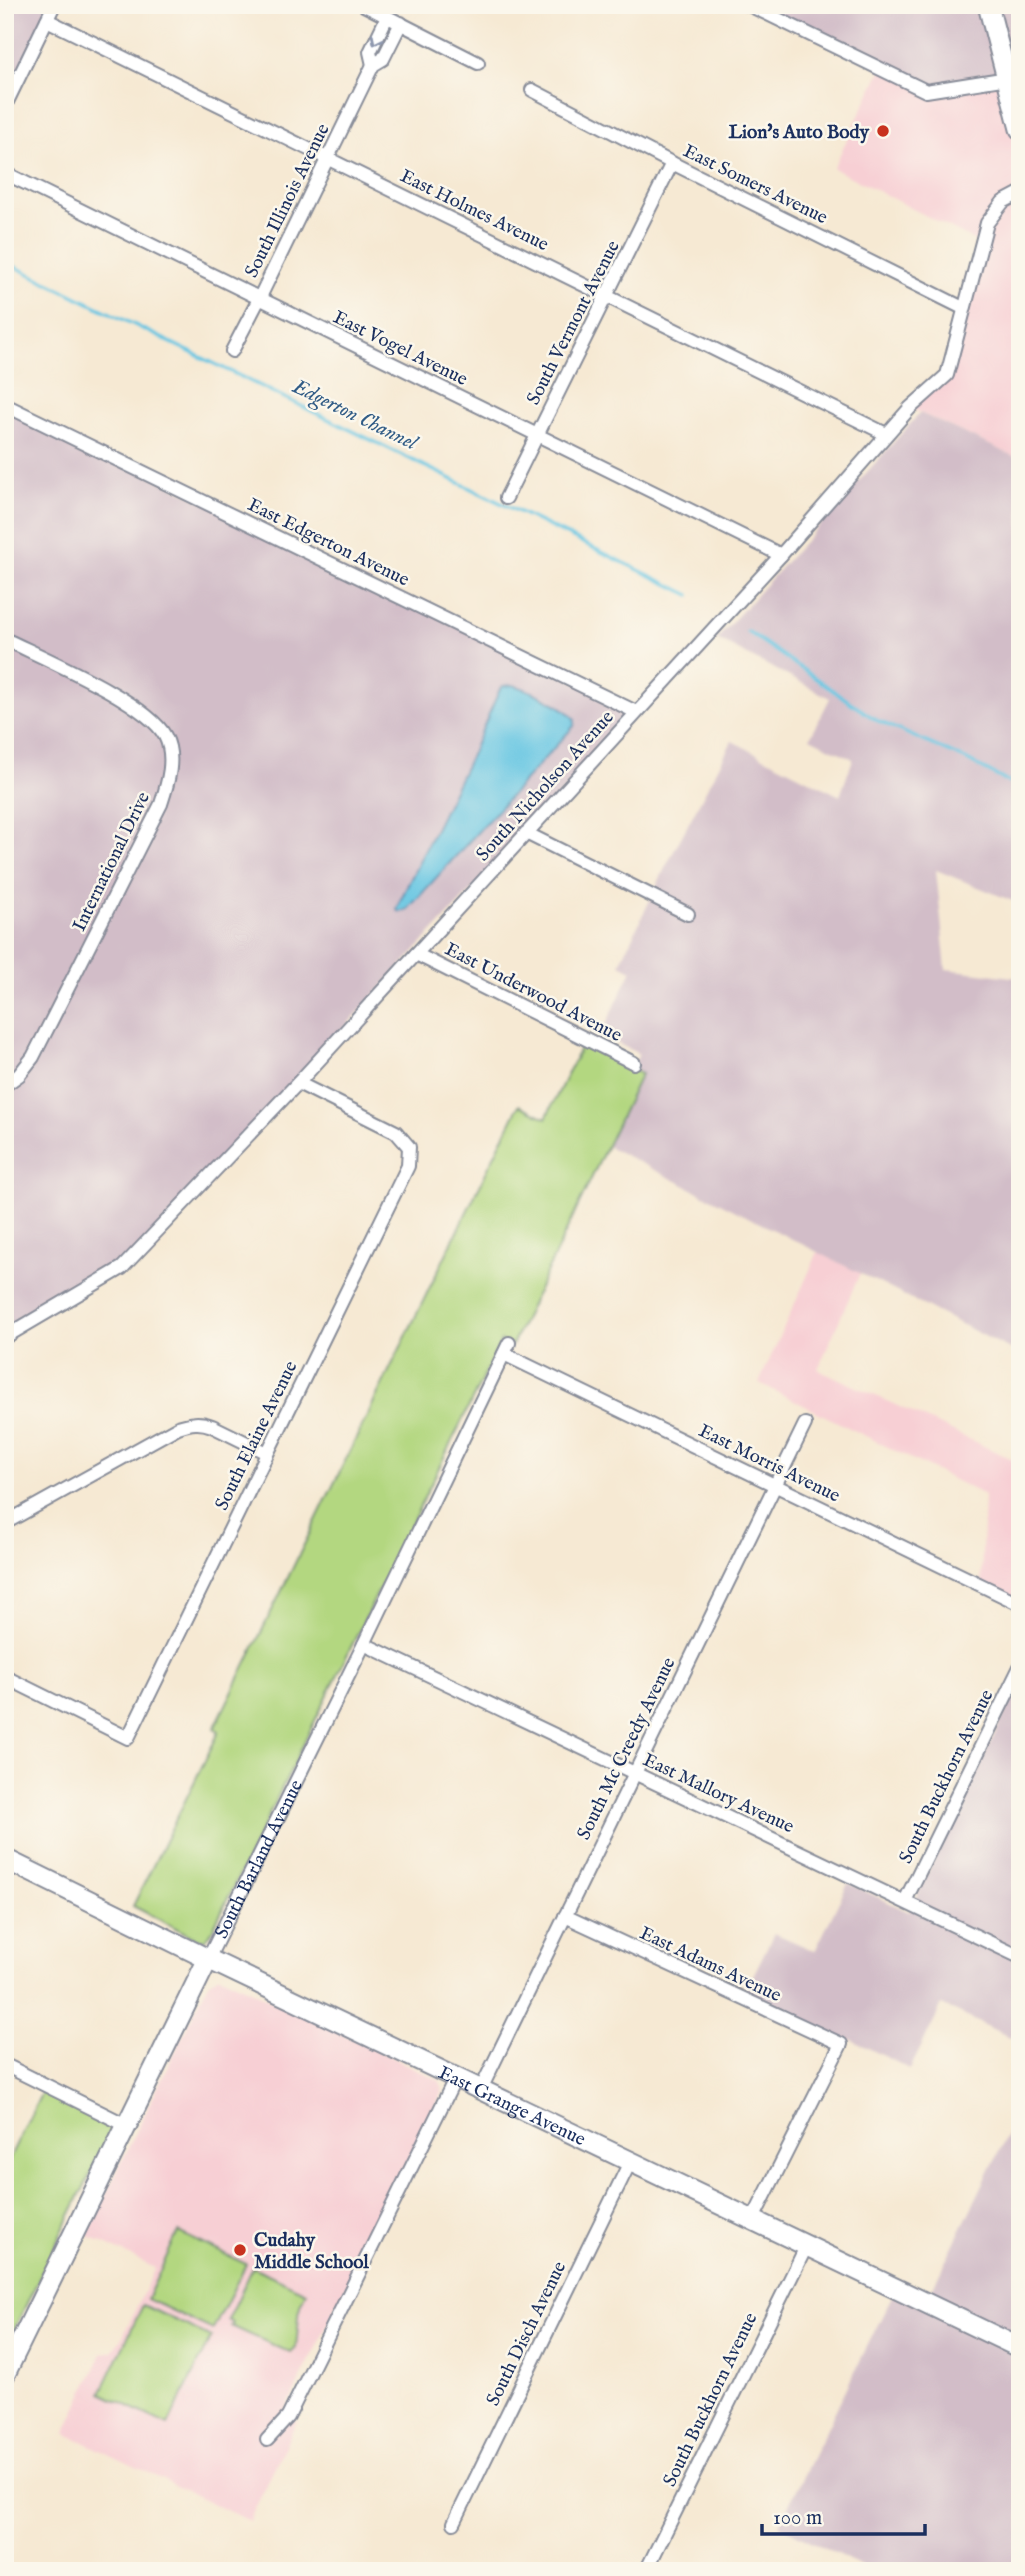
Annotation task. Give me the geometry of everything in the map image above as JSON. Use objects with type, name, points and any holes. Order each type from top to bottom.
[{"type":"street","points":[[5,106],[54,5]]},
{"type":"street","points":[[364,5],[478,63]]},
{"type":"street","points":[[749,5],[926,91],[1008,78]]},
{"type":"street","points":[[988,5],[1020,129]]},
{"type":"street","name":"South Illinois Avenue","points":[[373,65],[370,52],[387,17]]},
{"type":"street","name":"East Holmes Avenue","points":[[47,20],[886,434]]},
{"type":"street","name":"South Illinois Avenue","points":[[232,351],[373,65],[383,59],[401,23]]},
{"type":"street","name":"East Somers Avenue","points":[[532,90],[963,308]]},
{"type":"street","name":"South Vermont Avenue","points":[[506,498],[672,163]]},
{"type":"street","name":"East Vogel Avenue","points":[[5,173],[781,555]]},
{"type":"street","name":"South Nicholson Avenue","points":[[5,1337],[122,1268],[298,1083],[781,555],[910,408],[947,375],[987,223],[1003,202],[1020,193]]},
{"type":"street","name":"East Edgerton Avenue","points":[[5,405],[636,712]]},
{"type":"street","name":"International Drive","points":[[5,639],[145,712],[166,738],[171,763],[161,804],[33,1057],[19,1075],[5,1085]]},
{"type":"street","points":[[526,834],[688,914]]},
{"type":"street","name":"East Underwood Avenue","points":[[416,954],[635,1063]]},
{"type":"street","name":"South Elaine Avenue","points":[[5,1677],[128,1738],[408,1166],[409,1147],[396,1132],[298,1083]]},
{"type":"street","name":"East Morris Avenue","points":[[506,1348],[775,1486],[1020,1604]]},
{"type":"street","name":"South Barland Avenue","points":[[5,2374],[364,1644],[506,1348]]},
{"type":"street","points":[[5,1523],[191,1422],[212,1426],[267,1453]]},
{"type":"street","name":"South Mc Creedy Avenue","points":[[481,2089],[805,1424]]},
{"type":"street","name":"East Mallory Avenue","points":[[364,1644],[1020,1957]]},
{"type":"street","name":"South Buckhorn Avenue","points":[[905,1901],[1020,1667]]},
{"type":"street","name":"East Grange Avenue","points":[[5,1859],[1020,2348]]},
{"type":"street","name":"East Adams Avenue","points":[[565,1916],[841,2044],[753,2218]]},
{"type":"street","points":[[5,2065],[126,2124]]},
{"type":"street","points":[[267,2440],[288,2417],[456,2077]]},
{"type":"street","name":"South Disch Avenue","points":[[454,2523],[631,2160]]},
{"type":"street","name":"South Buckhorn Avenue","points":[[646,2571],[807,2245]]},
{"type":"shaded area","points":[[5,5],[54,5],[5,106]]},
{"type":"shaded area","points":[[749,5],[1020,5],[1020,129],[1008,78],[926,91]]},
{"type":"shaded area","points":[[881,71],[1008,78],[1020,129],[1020,459],[910,408],[947,375],[981,244],[833,168]]},
{"type":"shaded area","points":[[5,405],[636,712],[122,1268],[5,1337]]},
{"type":"shaded area","points":[[920,413],[1020,459],[1020,904],[936,870],[946,969],[1020,978],[1020,1354],[607,1146],[641,1074],[632,1069],[639,1054],[601,1035],[632,970],[620,964],[665,868],[732,741],[840,796],[853,759],[810,738],[830,698],[717,639]]},
{"type":"shaded area","points":[[818,1252],[860,1273],[818,1369],[1020,1463],[1020,1604],[981,1585],[984,1495],[759,1383]]},
{"type":"shaded area","points":[[1020,1682],[1020,2042],[942,2005],[910,2069],[745,1992],[774,1933],[815,1951],[848,1883],[909,1912]]},
{"type":"shaded area","name":"Cudahy Middle School","points":[[219,1975],[439,2080],[443,2089],[283,2415],[297,2421],[249,2521],[65,2433],[102,2354],[112,2351],[121,2340],[155,2268],[86,2235],[209,1982]]},
{"type":"shaded area","points":[[1010,2129],[1020,2134],[1020,2571],[871,2571],[779,2525],[893,2294],[923,2307]]},
{"type":"green space","points":[[582,1044],[641,1074],[512,1345],[501,1341],[210,1935],[205,1940],[195,1938],[133,1906],[219,1732],[214,1729],[519,1105],[546,1118]]},
{"type":"green space","points":[[43,2090],[110,2124],[112,2130],[5,2348],[5,2168]]},
{"type":"green space","points":[[178,2232],[246,2264],[213,2330],[147,2299]]},
{"type":"green space","points":[[253,2267],[306,2292],[300,2305],[296,2348],[291,2353],[231,2326],[233,2323],[228,2320]]},
{"type":"green space","points":[[143,2305],[211,2337],[168,2425],[101,2393]]},
{"type":"water","points":[[513,685],[537,694],[563,709],[575,720],[574,726],[408,909],[400,912],[397,910],[400,901],[499,691],[503,686]]},
{"type":"waterway","name":"Edgerton Channel","points":[[5,262],[690,595]]},
{"type":"waterway","name":"Edgerton Channel","points":[[747,631],[876,720],[967,760],[1008,782]]},
{"type":"place","name":"Lion's Auto Body","points":[[883,131]]},
{"type":"place","name":"Cudahy Middle School","points":[[240,2250]]}]
